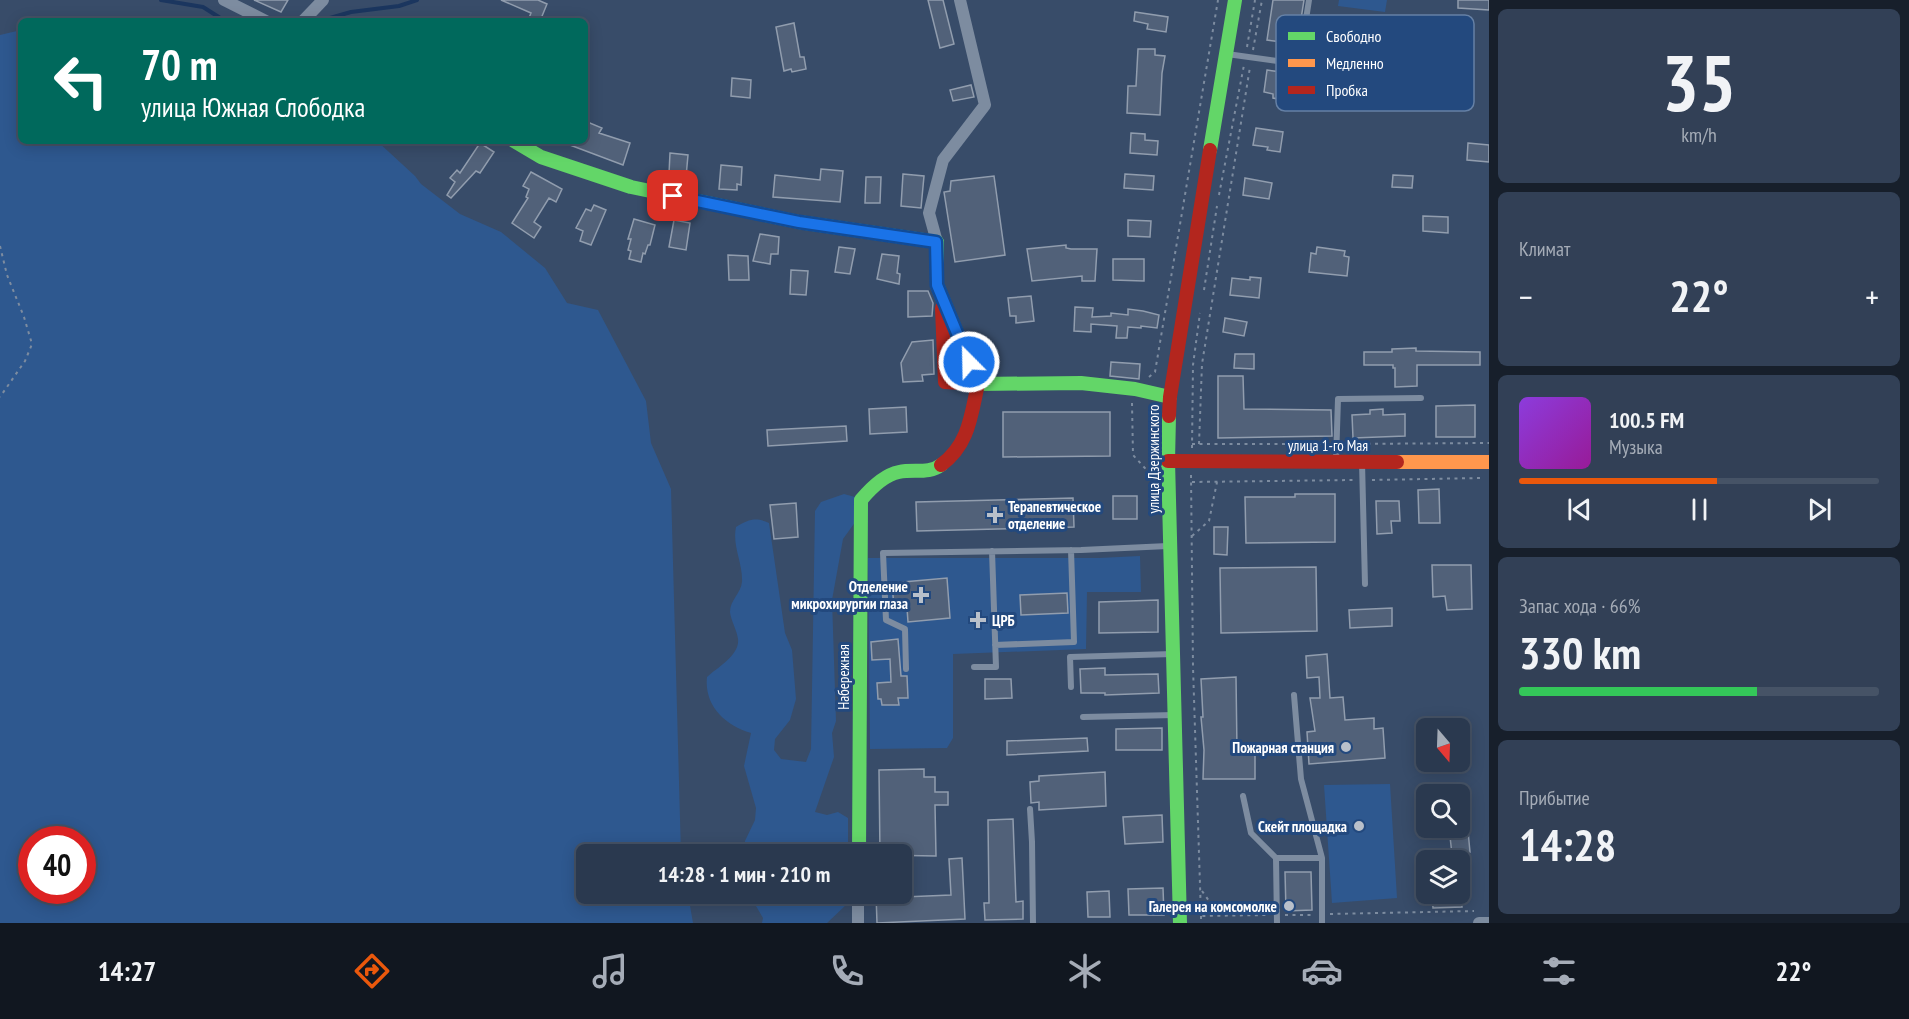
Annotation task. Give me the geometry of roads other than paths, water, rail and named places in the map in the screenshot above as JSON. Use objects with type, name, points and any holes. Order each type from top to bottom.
[{"type":"street","points":[[224,0],[260,18]]},
{"type":"street","points":[[306,18],[323,0]]},
{"type":"street","points":[[960,0],[985,105],[943,160],[929,213],[936,242],[937,285],[978,384]]},
{"type":"street","name":"улица Дзержинского","points":[[1180,923],[1168,461],[1170,397],[1235,0]]},
{"type":"street","points":[[519,144],[541,157],[631,188],[799,222],[936,242]]},
{"type":"street","points":[[942,296],[945,382],[1081,383],[1135,389],[1170,397]]},
{"type":"street","name":"Набережная","points":[[859,844],[861,500],[874,485],[898,472],[935,470],[953,457],[968,431],[978,384]]},
{"type":"street","name":"улица 1-го Мая","points":[[1168,461],[1489,462]]},
{"type":"street","points":[[858,904],[858,923]]},
{"type":"street","points":[[1478,917],[1489,923]]},
{"type":"lane","points":[[1307,15],[1310,0]]},
{"type":"lane","points":[[1226,54],[1276,61]]},
{"type":"lane","points":[[1336,462],[1338,399],[1421,398]]},
{"type":"lane","points":[[1362,462],[1365,584]]},
{"type":"lane","points":[[906,669],[905,629],[886,620],[884,553],[1170,546]]},
{"type":"lane","points":[[995,645],[1074,642],[1071,550]]},
{"type":"lane","points":[[974,667],[996,667],[992,551]]},
{"type":"lane","points":[[1071,687],[1070,657],[1173,654]]},
{"type":"lane","points":[[1294,695],[1301,779],[1322,858],[1322,923]]},
{"type":"lane","points":[[1083,717],[1175,715]]},
{"type":"lane","points":[[1243,796],[1251,833],[1276,858],[1277,923]]},
{"type":"lane","points":[[1030,809],[1033,923]]},
{"type":"lane","points":[[1276,858],[1322,858]]},
{"type":"waterway","points":[[161,0],[203,7],[220,18]]},
{"type":"waterway","points":[[330,18],[351,12],[399,6],[417,0]]},
{"type":"place","name":"Терапевтическое отделение","points":[[995,515]]},
{"type":"place","name":"Отделение микрохирургии глаза","points":[[921,595]]},
{"type":"place","name":"ЦРБ","points":[[978,620]]},
{"type":"place","name":"Пожарная станция","points":[[1346,747]]},
{"type":"place","name":"Скейт площадка","points":[[1359,826]]},
{"type":"place","name":"Галерея на комсомолке","points":[[1289,906]]}]
